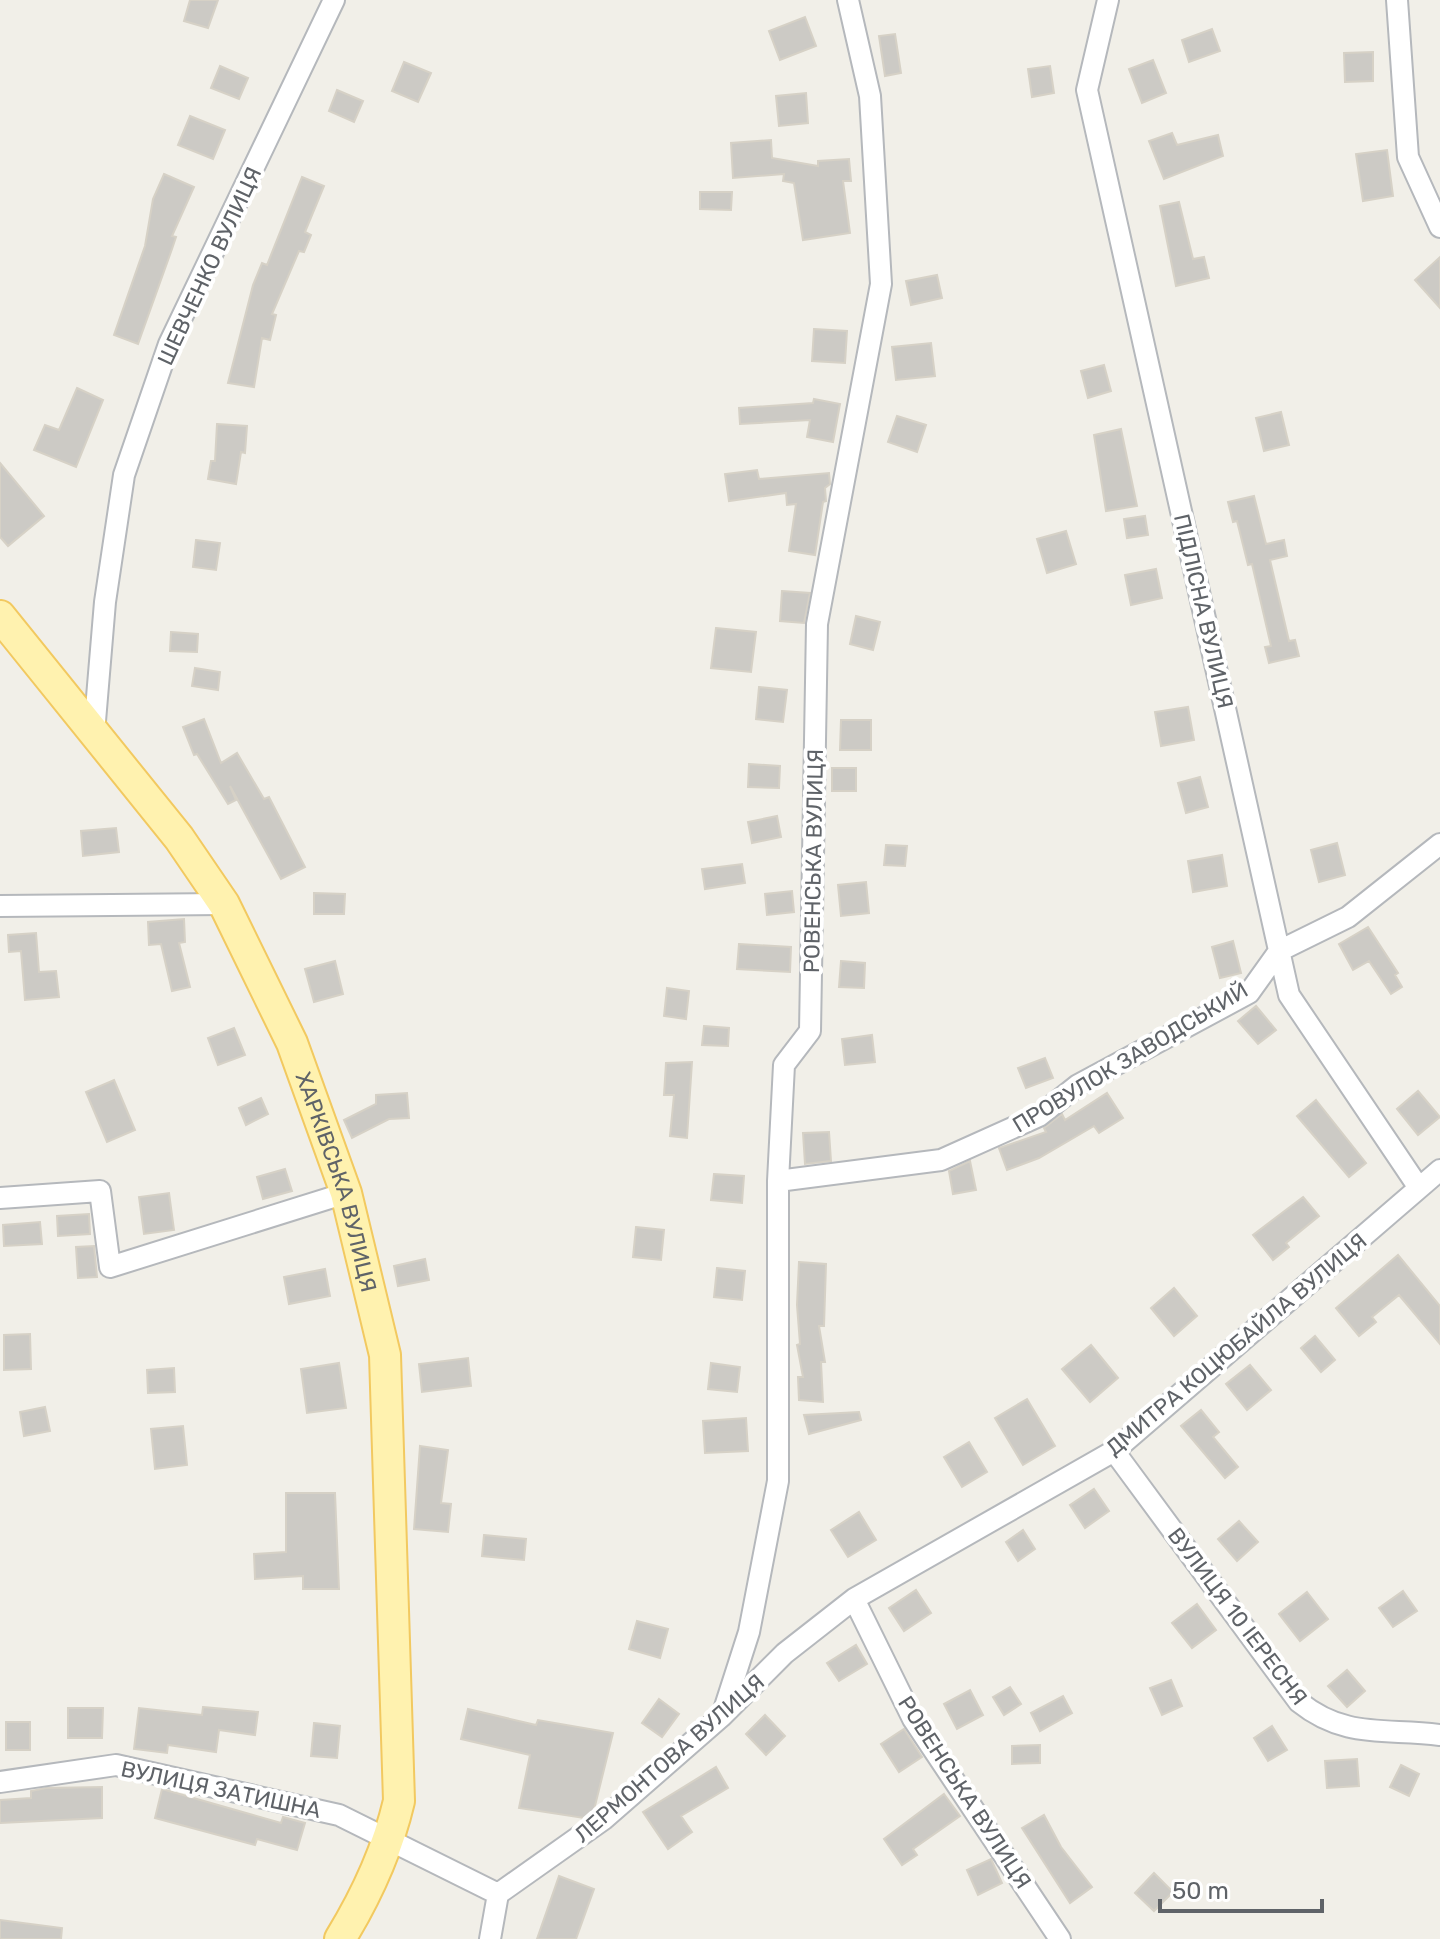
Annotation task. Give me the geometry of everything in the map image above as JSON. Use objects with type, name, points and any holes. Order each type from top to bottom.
[{"type":"main road","name":"ХАРКІВСЬКА ВУЛИЦЯ","points":[[0,616],[179,838],[224,904],[292,1043],[346,1193],[385,1355],[399,1801],[390,1839],[366,1897],[340,1939]]},
{"type":"street","name":"ШЕВЧЕНКО ВУЛИЦЯ","points":[[94,733],[105,602],[124,475],[169,344],[334,0]]},
{"type":"street","name":"РОВЕНСЬКА ВУЛИЦЯ","points":[[722,1716],[749,1632],[778,1481],[778,1181],[784,1065],[810,1031],[817,624],[881,284],[870,96],[848,0]]},
{"type":"street","name":"ПІДЛІСНА ВУЛИЦЯ","points":[[1108,0],[1087,90],[1289,995],[1419,1188]]},
{"type":"street","points":[[1397,0],[1408,157],[1440,227]]},
{"type":"street","name":"ПРОВУЛОК ЗАВОДСЬКИЙ","points":[[778,1181],[941,1160],[1039,1116],[1078,1085],[1249,993],[1279,951],[1348,917],[1440,844]]},
{"type":"street","points":[[0,906],[224,904]]},
{"type":"street","name":"ДМИТРА КОЦЮБАЙЛА ВУЛИЦЯ","points":[[854,1599],[1114,1451],[1440,1170]]},
{"type":"street","points":[[0,1198],[100,1191],[110,1267],[346,1193]]},
{"type":"street","name":"ВУЛИЦЯ 10 ІЕРЕСНЯ","points":[[1114,1451],[1299,1702],[1320,1719],[1340,1727],[1440,1735]]},
{"type":"street","name":"РОВЕНСЬКА ВУЛИЦЯ","points":[[854,1599],[913,1719],[1060,1939]]},
{"type":"street","name":"ЛЕРМОНТОВА ВУЛИЦЯ","points":[[498,1894],[604,1819],[722,1716],[785,1653],[854,1599]]},
{"type":"street","name":"ВУЛИЦЯ ЗАТИШНА","points":[[0,1782],[116,1765],[339,1815],[390,1839]]},
{"type":"street","points":[[390,1839],[498,1894],[490,1939]]},
{"type":"building","points":[[190,0],[218,0],[208,28],[184,21]]},
{"type":"building","points":[[805,17],[816,46],[780,60],[769,31]]},
{"type":"building","points":[[1212,29],[1220,51],[1189,62],[1182,40]]},
{"type":"building","points":[[895,34],[901,73],[885,76],[879,36]]},
{"type":"building","points":[[1373,52],[1373,81],[1345,82],[1344,53]]},
{"type":"building","points":[[1153,60],[1166,93],[1142,103],[1129,69]]},
{"type":"building","points":[[404,62],[431,73],[418,102],[392,91]]},
{"type":"building","points":[[220,66],[248,78],[239,99],[211,88]]},
{"type":"building","points":[[1050,66],[1054,93],[1032,97],[1028,69]]},
{"type":"building","points":[[337,90],[363,101],[354,122],[329,111]]},
{"type":"building","points":[[806,93],[808,123],[779,126],[776,96]]},
{"type":"building","points":[[190,116],[225,130],[213,159],[178,145]]},
{"type":"building","points":[[1172,133],[1177,145],[1218,135],[1223,156],[1164,179],[1149,141]]},
{"type":"building","points":[[771,140],[772,158],[818,166],[818,161],[849,159],[851,181],[843,181],[850,233],[803,240],[794,183],[783,181],[784,174],[733,178],[731,143]]},
{"type":"building","points":[[1387,150],[1393,196],[1363,201],[1356,154]]},
{"type":"building","points":[[164,174],[194,187],[172,236],[176,237],[138,344],[114,335],[145,246],[153,199]]},
{"type":"building","points":[[302,177],[324,186],[305,232],[311,235],[304,252],[299,251],[272,314],[276,315],[270,340],[262,338],[254,387],[228,383],[253,285],[262,263],[267,265]]},
{"type":"building","points":[[700,192],[732,192],[731,210],[700,209]]},
{"type":"building","points":[[1179,202],[1193,259],[1204,257],[1209,278],[1176,286],[1160,206]]},
{"type":"building","points":[[1440,257],[1440,308],[1415,280]]},
{"type":"building","points":[[937,275],[942,298],[911,305],[906,281]]},
{"type":"building","points":[[814,329],[847,331],[845,363],[812,361]]},
{"type":"building","points":[[931,343],[935,376],[896,380],[892,347]]},
{"type":"building","points":[[1104,365],[1111,391],[1088,398],[1081,371]]},
{"type":"building","points":[[77,388],[103,400],[76,467],[34,450],[45,425],[59,430]]},
{"type":"building","points":[[814,399],[840,404],[833,442],[807,437],[810,420],[740,424],[739,408],[813,403]]},
{"type":"building","points":[[1281,412],[1289,445],[1264,451],[1256,418]]},
{"type":"building","points":[[897,416],[926,425],[917,452],[888,442]]},
{"type":"building","points":[[217,424],[247,426],[245,453],[241,452],[236,484],[208,479],[211,461],[215,461]]},
{"type":"building","points":[[1121,429],[1137,506],[1106,511],[1094,435]]},
{"type":"building","points":[[0,463],[44,516],[8,546],[0,537]]},
{"type":"building","points":[[757,470],[759,479],[829,473],[830,484],[825,488],[826,501],[823,502],[815,555],[789,551],[796,504],[787,505],[786,493],[729,501],[725,474]]},
{"type":"building","points":[[1254,496],[1266,544],[1284,540],[1287,556],[1270,560],[1289,641],[1295,640],[1299,656],[1269,663],[1265,647],[1271,646],[1252,564],[1248,565],[1237,521],[1233,522],[1228,502]]},
{"type":"building","points":[[1145,516],[1148,535],[1127,538],[1124,519]]},
{"type":"building","points":[[1066,531],[1076,564],[1047,573],[1037,539]]},
{"type":"building","points":[[196,540],[220,543],[216,570],[193,567]]},
{"type":"building","points":[[1156,569],[1162,598],[1131,605],[1125,575]]},
{"type":"building","points":[[782,591],[810,593],[804,623],[780,621]]},
{"type":"building","points":[[856,616],[880,622],[873,650],[850,644]]},
{"type":"building","points":[[716,628],[756,632],[751,672],[711,668]]},
{"type":"building","points":[[171,632],[198,634],[197,652],[170,651]]},
{"type":"building","points":[[195,668],[220,672],[218,690],[192,686]]},
{"type":"building","points":[[759,687],[787,690],[783,722],[756,719]]},
{"type":"building","points":[[1188,707],[1194,740],[1161,746],[1155,712]]},
{"type":"building","points":[[204,719],[221,763],[237,753],[264,799],[269,797],[305,867],[281,879],[230,786],[236,800],[228,804],[197,754],[194,755],[183,727]]},
{"type":"building","points":[[841,720],[871,720],[871,750],[840,750]]},
{"type":"building","points":[[749,764],[780,766],[779,788],[748,787]]},
{"type":"building","points":[[832,768],[856,768],[856,791],[832,791]]},
{"type":"building","points":[[1200,777],[1208,807],[1186,813],[1178,783]]},
{"type":"building","points":[[777,816],[781,837],[752,843],[748,822]]},
{"type":"building","points":[[116,828],[119,852],[83,856],[81,831]]},
{"type":"building","points":[[1337,843],[1345,875],[1319,882],[1311,850]]},
{"type":"building","points":[[886,845],[907,846],[905,866],[884,865]]},
{"type":"building","points":[[1222,855],[1227,886],[1193,892],[1188,861]]},
{"type":"building","points":[[742,864],[745,883],[705,889],[702,869]]},
{"type":"building","points":[[866,882],[869,913],[841,916],[838,885]]},
{"type":"building","points":[[792,891],[794,912],[767,915],[765,894]]},
{"type":"building","points":[[314,893],[345,894],[344,914],[314,914]]},
{"type":"building","points":[[184,919],[185,942],[179,943],[190,987],[172,991],[161,944],[149,945],[148,922]]},
{"type":"building","points":[[1368,927],[1398,973],[1395,975],[1402,987],[1391,994],[1369,961],[1353,970],[1339,944]]},
{"type":"building","points":[[36,933],[39,972],[56,971],[59,997],[25,1000],[21,951],[9,952],[8,935]]},
{"type":"building","points":[[1233,941],[1241,973],[1220,978],[1212,947]]},
{"type":"building","points":[[739,944],[791,947],[790,972],[737,969]]},
{"type":"building","points":[[335,961],[343,994],[314,1002],[305,969]]},
{"type":"building","points":[[841,961],[865,963],[864,988],[839,987]]},
{"type":"building","points":[[667,988],[689,991],[686,1019],[664,1016]]},
{"type":"building","points":[[1256,1006],[1276,1030],[1258,1044],[1238,1021]]},
{"type":"building","points":[[704,1026],[729,1028],[728,1046],[702,1045]]},
{"type":"building","points":[[234,1028],[245,1055],[218,1065],[208,1038]]},
{"type":"building","points":[[872,1035],[875,1062],[845,1065],[842,1039]]},
{"type":"building","points":[[1045,1058],[1053,1078],[1026,1088],[1018,1068]]},
{"type":"building","points":[[692,1062],[687,1138],[670,1136],[674,1095],[664,1095],[666,1063]]},
{"type":"building","points":[[114,1080],[135,1130],[107,1142],[86,1092]]},
{"type":"building","points":[[1418,1091],[1440,1117],[1418,1135],[1397,1109]]},
{"type":"building","points":[[407,1093],[409,1118],[389,1119],[352,1138],[344,1120],[376,1104],[376,1095]]},
{"type":"building","points":[[1107,1093],[1123,1118],[1099,1133],[1094,1126],[1039,1158],[1007,1170],[999,1148],[1046,1132],[1044,1128],[1062,1114],[1065,1120]]},
{"type":"building","points":[[261,1098],[268,1114],[246,1125],[239,1108]]},
{"type":"building","points":[[1316,1100],[1366,1163],[1349,1177],[1297,1116]]},
{"type":"building","points":[[829,1132],[831,1161],[805,1164],[803,1133]]},
{"type":"building","points":[[970,1161],[976,1190],[953,1194],[949,1171]]},
{"type":"building","points":[[285,1169],[292,1191],[263,1199],[257,1177]]},
{"type":"building","points":[[714,1174],[744,1176],[742,1203],[711,1200]]},
{"type":"building","points":[[169,1193],[174,1230],[144,1234],[139,1197]]},
{"type":"building","points":[[1303,1197],[1319,1216],[1286,1243],[1289,1247],[1273,1260],[1253,1235]]},
{"type":"building","points":[[89,1214],[90,1234],[58,1236],[57,1216]]},
{"type":"building","points":[[40,1222],[42,1244],[4,1246],[3,1225]]},
{"type":"building","points":[[636,1227],[664,1230],[661,1260],[633,1257]]},
{"type":"building","points":[[94,1246],[97,1277],[78,1278],[76,1247]]},
{"type":"building","points":[[1398,1255],[1440,1306],[1440,1344],[1399,1295],[1372,1317],[1376,1322],[1359,1336],[1336,1308]]},
{"type":"building","points":[[425,1259],[429,1280],[398,1286],[394,1266]]},
{"type":"building","points":[[799,1262],[826,1264],[824,1326],[819,1326],[825,1362],[821,1362],[823,1402],[799,1400],[798,1377],[803,1377],[797,1345],[800,1344],[797,1305]]},
{"type":"building","points":[[717,1268],[745,1271],[742,1300],[714,1297]]},
{"type":"building","points":[[325,1269],[330,1296],[289,1304],[284,1277]]},
{"type":"building","points":[[1174,1288],[1197,1316],[1174,1336],[1151,1308]]},
{"type":"building","points":[[30,1334],[31,1369],[4,1370],[4,1335]]},
{"type":"building","points":[[1315,1336],[1335,1360],[1321,1372],[1301,1348]]},
{"type":"building","points":[[1091,1345],[1118,1378],[1090,1402],[1062,1369]]},
{"type":"building","points":[[468,1358],[471,1386],[422,1392],[419,1364]]},
{"type":"building","points":[[339,1363],[346,1408],[307,1413],[301,1369]]},
{"type":"building","points":[[711,1363],[740,1367],[737,1392],[708,1389]]},
{"type":"building","points":[[1250,1365],[1271,1390],[1247,1410],[1226,1384]]},
{"type":"building","points":[[174,1368],[175,1392],[148,1393],[147,1370]]},
{"type":"building","points":[[1027,1399],[1055,1446],[1023,1465],[995,1418]]},
{"type":"building","points":[[45,1407],[50,1431],[24,1436],[20,1412]]},
{"type":"building","points":[[1201,1410],[1219,1432],[1213,1437],[1238,1467],[1225,1478],[1181,1426]]},
{"type":"building","points":[[859,1412],[861,1420],[809,1434],[804,1415]]},
{"type":"building","points":[[746,1418],[748,1451],[705,1453],[703,1421]]},
{"type":"building","points":[[183,1426],[187,1465],[155,1469],[151,1429]]},
{"type":"building","points":[[969,1442],[987,1472],[962,1487],[944,1457]]},
{"type":"building","points":[[420,1446],[448,1450],[441,1503],[451,1504],[448,1532],[414,1529]]},
{"type":"building","points":[[1094,1489],[1109,1511],[1085,1528],[1070,1505]]},
{"type":"building","points":[[286,1493],[335,1493],[339,1589],[303,1589],[303,1576],[255,1579],[254,1554],[286,1552]]},
{"type":"building","points":[[859,1512],[876,1540],[848,1557],[831,1530]]},
{"type":"building","points":[[1239,1521],[1258,1542],[1237,1561],[1218,1539]]},
{"type":"building","points":[[1023,1530],[1035,1549],[1018,1561],[1006,1542]]},
{"type":"building","points":[[484,1535],[526,1539],[524,1560],[482,1556]]},
{"type":"building","points":[[916,1590],[931,1613],[904,1631],[889,1608]]},
{"type":"building","points":[[1403,1591],[1417,1611],[1393,1627],[1379,1608]]},
{"type":"building","points":[[1307,1592],[1328,1619],[1300,1641],[1279,1614]]},
{"type":"building","points":[[1197,1604],[1216,1630],[1192,1648],[1172,1623]]},
{"type":"building","points":[[637,1621],[668,1629],[660,1658],[629,1649]]},
{"type":"building","points":[[856,1645],[867,1664],[839,1681],[827,1663]]},
{"type":"building","points":[[1347,1670],[1365,1691],[1347,1707],[1328,1686]]},
{"type":"building","points":[[1171,1680],[1182,1706],[1162,1715],[1150,1688]]},
{"type":"building","points":[[1010,1687],[1021,1704],[1004,1715],[993,1697]]},
{"type":"building","points":[[970,1690],[983,1715],[957,1729],[944,1704]]},
{"type":"building","points":[[1063,1696],[1072,1713],[1040,1731],[1031,1713]]},
{"type":"building","points":[[659,1699],[679,1714],[662,1737],[642,1723]]},
{"type":"building","points":[[203,1707],[258,1712],[255,1735],[219,1730],[216,1752],[168,1745],[167,1753],[134,1749],[139,1708],[202,1715]]},
{"type":"building","points":[[68,1708],[103,1708],[102,1738],[68,1738]]},
{"type":"building","points":[[468,1709],[536,1725],[538,1720],[613,1733],[594,1810],[584,1818],[519,1808],[530,1755],[461,1739]]},
{"type":"building","points":[[765,1715],[785,1736],[766,1755],[746,1734]]},
{"type":"building","points":[[6,1722],[30,1722],[30,1750],[6,1750]]},
{"type":"building","points":[[314,1723],[340,1726],[337,1758],[311,1756]]},
{"type":"building","points":[[1272,1726],[1287,1750],[1268,1761],[1254,1738]]},
{"type":"building","points":[[904,1729],[922,1757],[899,1772],[881,1744]]},
{"type":"building","points":[[1040,1745],[1040,1763],[1012,1764],[1012,1746]]},
{"type":"building","points":[[1357,1759],[1359,1786],[1327,1788],[1325,1761]]},
{"type":"building","points":[[1401,1765],[1419,1774],[1409,1796],[1390,1787]]},
{"type":"building","points":[[716,1767],[728,1788],[681,1816],[692,1832],[668,1849],[643,1812]]},
{"type":"building","points":[[102,1787],[102,1818],[0,1823],[0,1800],[31,1798],[31,1791],[46,1788]]},
{"type":"building","points":[[162,1789],[281,1823],[283,1817],[305,1823],[297,1850],[257,1839],[255,1845],[155,1818]]},
{"type":"building","points":[[944,1794],[960,1816],[913,1849],[917,1855],[902,1865],[884,1839]]},
{"type":"building","points":[[1044,1815],[1061,1847],[1092,1887],[1070,1903],[1022,1828]]},
{"type":"building","points":[[991,1859],[1002,1883],[978,1895],[967,1870]]},
{"type":"building","points":[[1154,1873],[1173,1892],[1154,1911],[1135,1893]]},
{"type":"building","points":[[559,1876],[594,1889],[576,1939],[537,1939]]},
{"type":"building","points":[[0,1920],[62,1928],[61,1939],[0,1939]]}]
